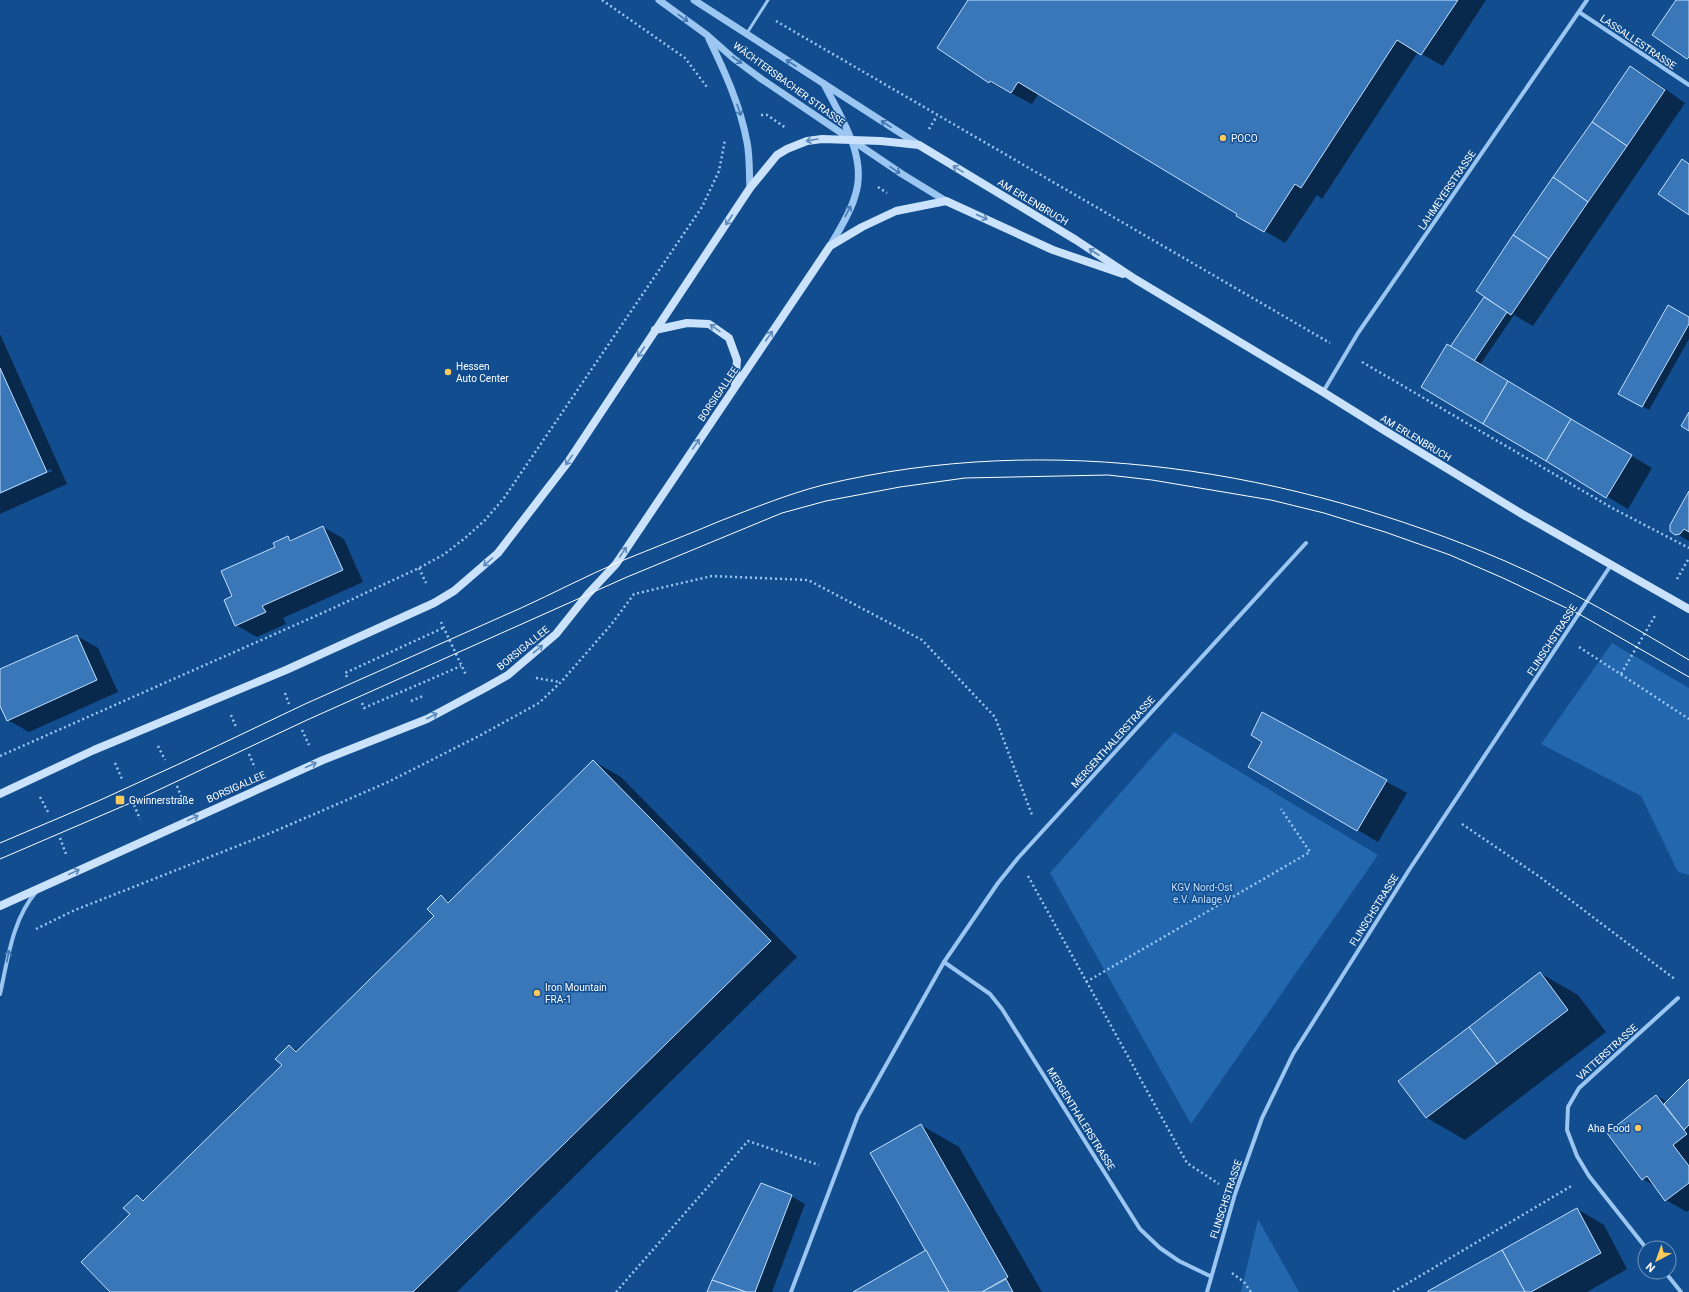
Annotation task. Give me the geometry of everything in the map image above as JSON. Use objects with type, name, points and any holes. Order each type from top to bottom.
[{"type":"main road","points":[[0,794],[94,750],[286,670],[434,603],[454,591],[498,553],[568,462],[750,188],[777,156],[787,149],[807,141],[815,140],[851,140],[919,145]]},
{"type":"main road","name":"AM ERLENBRUCH","points":[[919,145],[1076,240],[1135,279],[1387,432],[1611,565],[1689,609]]},
{"type":"main road","name":"AM ERLENBRUCH","points":[[946,201],[1053,250],[1135,279]]},
{"type":"main road","name":"BORSIGALLEE","points":[[0,906],[322,760],[427,719],[508,675],[556,634],[588,594],[616,564],[830,246],[862,227],[896,211],[946,201]]},
{"type":"main road","points":[[655,330],[687,323],[709,324],[729,338],[737,360],[735,386]]},
{"type":"street","name":"WÄCHTERSBACHER STRASSE","points":[[659,0],[707,35],[733,58],[760,78],[851,140],[946,201]]},
{"type":"street","name":"WÄCHTERSBACHER STRASSE","points":[[694,0],[919,145]]},
{"type":"street","name":"LAHMEYERSTRASSE","points":[[1323,392],[1358,333],[1587,0]]},
{"type":"street","name":"LASSALLESTRASSE","points":[[1579,12],[1689,86]]},
{"type":"street","points":[[707,35],[729,82],[742,117],[748,144],[750,188]]},
{"type":"street","name":"WÄCHTERSBACHER STRASSE","points":[[824,84],[851,140],[860,176],[850,208],[830,246]]},
{"type":"street","name":"MERGENTHALERSTRASSE","points":[[791,1292],[858,1115],[944,962],[998,883],[1018,858],[1306,543]]},
{"type":"street","name":"FLINSCHSTRASSE","points":[[1207,1292],[1214,1262],[1235,1194],[1262,1118],[1293,1054],[1409,870],[1611,565]]},
{"type":"street","points":[[0,994],[12,942],[24,909],[39,888]]},
{"type":"street","name":"MERGENTHALERSTRASSE","points":[[944,962],[990,994],[1002,1009],[1140,1229],[1160,1248],[1173,1257],[1210,1276]]},
{"type":"street","name":"VATTERSTRASSE","points":[[1640,1240],[1589,1176],[1577,1156],[1566,1130],[1568,1107],[1579,1088],[1678,998]]},
{"type":"street","points":[[1671,1280],[1681,1292]]},
{"type":"lane","points":[[747,33],[768,0]]},
{"type":"path","points":[[602,0],[684,58],[710,91]]},
{"type":"path","points":[[760,12],[1614,509],[1689,548]]},
{"type":"path","points":[[755,116],[767,115],[780,124]]},
{"type":"path","points":[[0,756],[329,610],[419,568],[443,554],[464,539],[486,520],[504,498],[702,207],[719,171],[725,138]]},
{"type":"path","points":[[875,185],[887,192]]},
{"type":"path","points":[[1622,674],[1689,558]]},
{"type":"path","points":[[419,568],[427,584]]},
{"type":"path","points":[[12,942],[75,910],[273,832],[388,782],[479,736],[539,703],[561,682],[610,626],[634,594],[712,576],[808,580],[922,640],[995,717],[1040,834]]},
{"type":"path","points":[[347,678],[345,673],[443,628],[461,666],[364,708],[362,703]]},
{"type":"path","points":[[1563,637],[1689,719]]},
{"type":"path","points":[[534,678],[561,682]]},
{"type":"path","points":[[285,693],[289,704]]},
{"type":"path","points":[[232,717],[236,728]]},
{"type":"path","points":[[302,730],[306,741]]},
{"type":"path","points":[[160,749],[165,760]]},
{"type":"path","points":[[248,754],[253,765]]},
{"type":"path","points":[[114,762],[122,779]]},
{"type":"path","points":[[177,786],[182,797]]},
{"type":"path","points":[[43,802],[48,812]]},
{"type":"path","points":[[134,805],[139,816]]},
{"type":"path","points":[[1086,982],[1310,852],[1281,809]]},
{"type":"path","points":[[1447,814],[1540,877],[1677,980]]},
{"type":"path","points":[[60,838],[64,849]]},
{"type":"path","points":[[1018,858],[1187,1163],[1235,1194]]},
{"type":"path","points":[[616,1292],[748,1141],[836,1171]]},
{"type":"path","points":[[1393,1292],[1589,1176]]},
{"type":"path","points":[[1214,1262],[1244,1282],[1251,1292]]},
{"type":"green space","points":[[1612,643],[1689,688],[1689,875],[1678,872],[1641,796],[1541,744]]},
{"type":"green space","name":"KGV Nord-Ost e.V. Anlage V","points":[[1174,732],[1378,855],[1191,1124],[1050,873]]},
{"type":"green space","points":[[1258,1219],[1299,1292],[1241,1292]]},
{"type":"building","name":"POCO","points":[[968,0],[1458,0],[1421,55],[1397,40],[1301,188],[1295,184],[1264,232],[1236,216],[1237,214],[1018,82],[1011,93],[990,81],[989,83],[937,48]]},
{"type":"building","points":[[1676,0],[1689,0],[1689,57],[1687,59],[1652,35]]},
{"type":"building","points":[[1630,66],[1665,90],[1627,146],[1592,122]]},
{"type":"building","points":[[1592,122],[1627,146],[1588,202],[1553,177]]},
{"type":"building","points":[[1682,159],[1689,164],[1689,215],[1658,194]]},
{"type":"building","points":[[1553,177],[1588,202],[1549,259],[1513,235]]},
{"type":"building","points":[[1513,235],[1549,259],[1511,315],[1476,291]]},
{"type":"building","points":[[1484,297],[1507,312],[1474,361],[1450,347]]},
{"type":"building","points":[[1668,305],[1689,317],[1689,324],[1642,407],[1618,394]]},
{"type":"building","points":[[1447,344],[1508,381],[1483,424],[1421,387]]},
{"type":"building","points":[[0,368],[47,472],[0,493]]},
{"type":"building","points":[[1508,381],[1571,419],[1546,461],[1483,424]]},
{"type":"building","points":[[1689,412],[1689,431],[1681,426]]},
{"type":"building","points":[[1571,419],[1632,455],[1606,498],[1546,461]]},
{"type":"building","points":[[1689,491],[1689,532],[1684,529],[1680,534],[1675,535],[1670,531],[1670,525]]},
{"type":"building","points":[[323,526],[343,570],[262,606],[266,612],[235,626],[224,600],[232,596],[221,571],[275,547],[273,543],[288,536],[290,541]]},
{"type":"building","points":[[77,635],[97,680],[7,721],[0,706],[0,669]]},
{"type":"building","points":[[1262,712],[1387,780],[1357,831],[1248,767],[1262,742],[1251,735]]},
{"type":"building","name":"Iron Mountain FRA-1","points":[[593,760],[771,941],[413,1292],[110,1292],[81,1262],[130,1214],[123,1208],[137,1195],[143,1201],[282,1065],[275,1059],[289,1045],[296,1052],[434,916],[427,909],[441,895],[448,903]]},
{"type":"building","points":[[1540,972],[1568,1010],[1497,1064],[1469,1027]]},
{"type":"building","points":[[1469,1027],[1497,1064],[1426,1118],[1398,1081]]},
{"type":"building","points":[[1689,1079],[1689,1125],[1684,1130],[1664,1104]]},
{"type":"building","points":[[1656,1095],[1687,1134],[1673,1145],[1689,1166],[1689,1183],[1665,1201],[1647,1176],[1642,1180],[1607,1133]]},
{"type":"building","points":[[921,1124],[1008,1277],[982,1292],[949,1292],[870,1153]]},
{"type":"building","points":[[761,1183],[792,1195],[755,1292],[746,1292],[712,1280]]},
{"type":"building","points":[[1577,1208],[1601,1253],[1531,1292],[1525,1292],[1502,1250]]},
{"type":"building","points":[[926,1250],[949,1292],[853,1292]]},
{"type":"building","points":[[1502,1250],[1525,1292],[1428,1292],[1428,1291]]},
{"type":"building","points":[[1006,1279],[1013,1292],[982,1292]]},
{"type":"building","points":[[712,1280],[746,1292],[707,1292]]},
{"type":"tram line","points":[[0,843],[83,808],[305,704],[521,608],[619,562],[720,521],[797,493],[823,485],[909,469],[996,461],[1083,461],[1170,468],[1256,482],[1341,503],[1424,529],[1505,561],[1576,595],[1689,660]]},
{"type":"tram line","points":[[0,859],[135,801],[307,720],[627,577],[782,513],[826,501],[900,487],[965,478],[1108,475],[1152,480],[1271,500],[1324,513],[1385,532],[1450,555],[1503,578],[1579,614],[1689,677]]},
{"type":"place","name":"POCO","points":[[1223,138]]},
{"type":"place","name":"Hessen Auto Center","points":[[448,372]]},
{"type":"place","name":"Gwinnerstraße","points":[[120,800]]},
{"type":"place","name":"Iron Mountain FRA-1","points":[[537,993]]},
{"type":"place","name":"Aha Food","points":[[1638,1128]]}]
